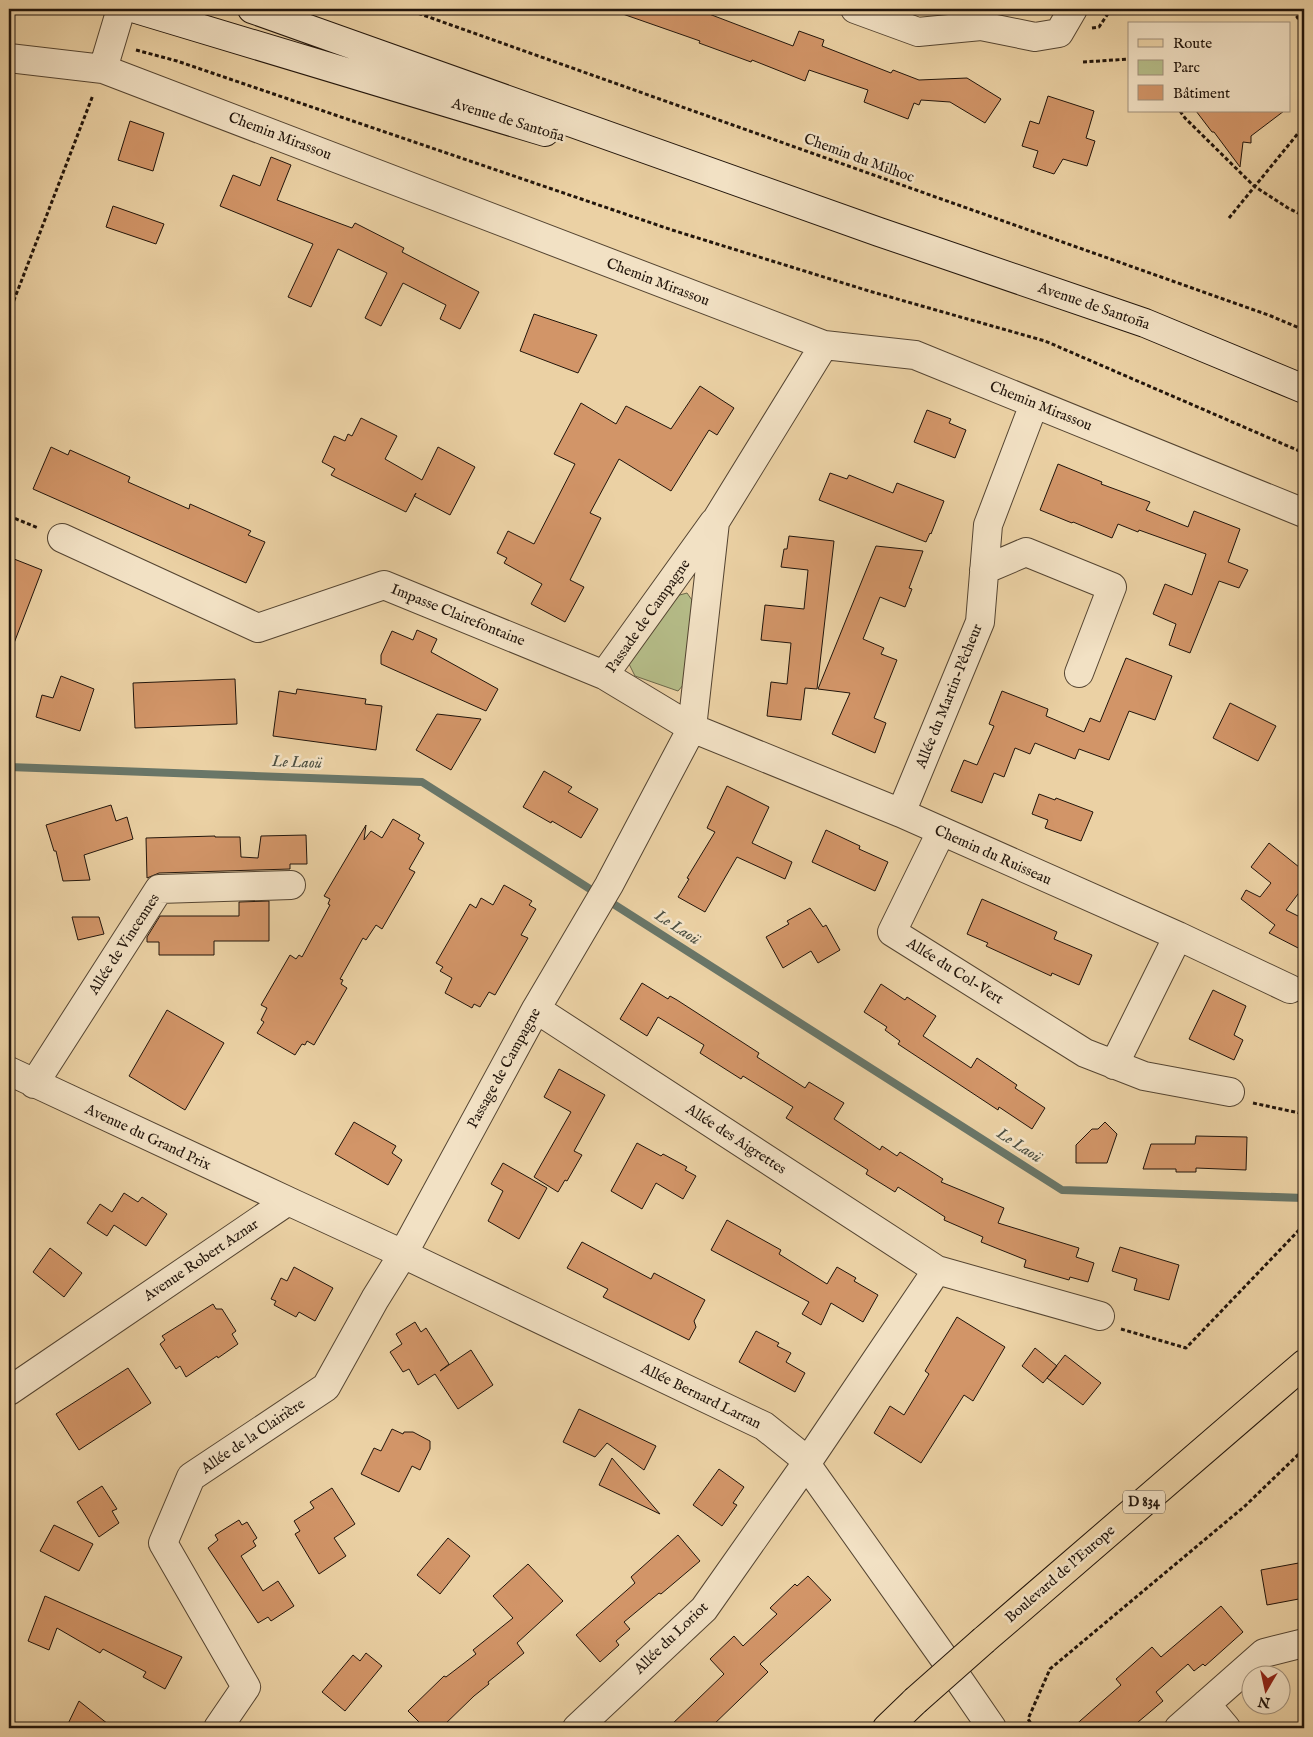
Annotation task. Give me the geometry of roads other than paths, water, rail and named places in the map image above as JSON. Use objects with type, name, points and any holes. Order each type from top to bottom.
[{"type":"main road","name":"Boulevard de l'Europe","points":[[887,1728],[984,1640],[1304,1364]]},
{"type":"street","points":[[107,56],[122,9]]},
{"type":"street","name":"Avenue de Santoña","points":[[136,9],[879,232]]},
{"type":"street","points":[[202,9],[258,28],[385,56]]},
{"type":"street","name":"Avenue de Santoña","points":[[252,9],[879,232],[1145,323],[1304,389]]},
{"type":"street","points":[[855,9],[918,32],[982,26],[1035,37],[1059,33],[1073,9]]},
{"type":"street","name":"Chemin Mirassou","points":[[9,58],[107,56],[824,345],[915,355],[1304,512]]},
{"type":"street","name":"Passade de Campagne","points":[[692,728],[604,675],[715,522],[824,345]]},
{"type":"street","name":"Allée du Martin-Pêcheur","points":[[901,813],[980,622],[988,525],[1034,404]]},
{"type":"street","name":"Passade de Campagne","points":[[609,885],[692,728],[715,522]]},
{"type":"street","name":"Impasse Clairefontaine","points":[[62,538],[258,628],[384,585],[604,675]]},
{"type":"street","points":[[984,570],[1026,552],[1112,587],[1079,673]]},
{"type":"street","name":"Chemin du Ruisseau","points":[[692,728],[901,813],[1178,936],[1290,989]]},
{"type":"street","name":"Allée du Col-Vert","points":[[941,832],[892,932],[1085,1053],[1144,1076],[1230,1092]]},
{"type":"street","name":"Allée de Vincennes","points":[[34,1084],[159,889],[291,885]]},
{"type":"street","name":"Passage de Campagne","points":[[403,1254],[536,1009],[609,885]]},
{"type":"street","points":[[1114,1065],[1178,936]]},
{"type":"street","name":"Allée des Aigrettes","points":[[536,1009],[937,1270],[1100,1316]]},
{"type":"street","name":"Avenue du Grand Prix","points":[[9,1071],[288,1201]]},
{"type":"street","points":[[288,1201],[403,1254]]},
{"type":"street","name":"Avenue Robert Aznar","points":[[9,1391],[288,1201]]},
{"type":"street","name":"Allée Bernard Larran","points":[[403,1254],[764,1426],[798,1454],[806,1464],[992,1728]]},
{"type":"street","name":"Allée de la Clairière","points":[[218,1728],[246,1687],[163,1544],[192,1477],[326,1387],[403,1254]]},
{"type":"street","points":[[806,1464],[937,1270]]},
{"type":"street","name":"Allée du Loriot","points":[[576,1728],[704,1610],[806,1464]]},
{"type":"street","points":[[1179,1728],[1264,1653],[1304,1643]]},
{"type":"street","points":[[1206,1704],[1226,1728]]},
{"type":"waterway","name":"Le Laoü","points":[[9,767],[422,782],[1062,1190],[1304,1198]]}]
